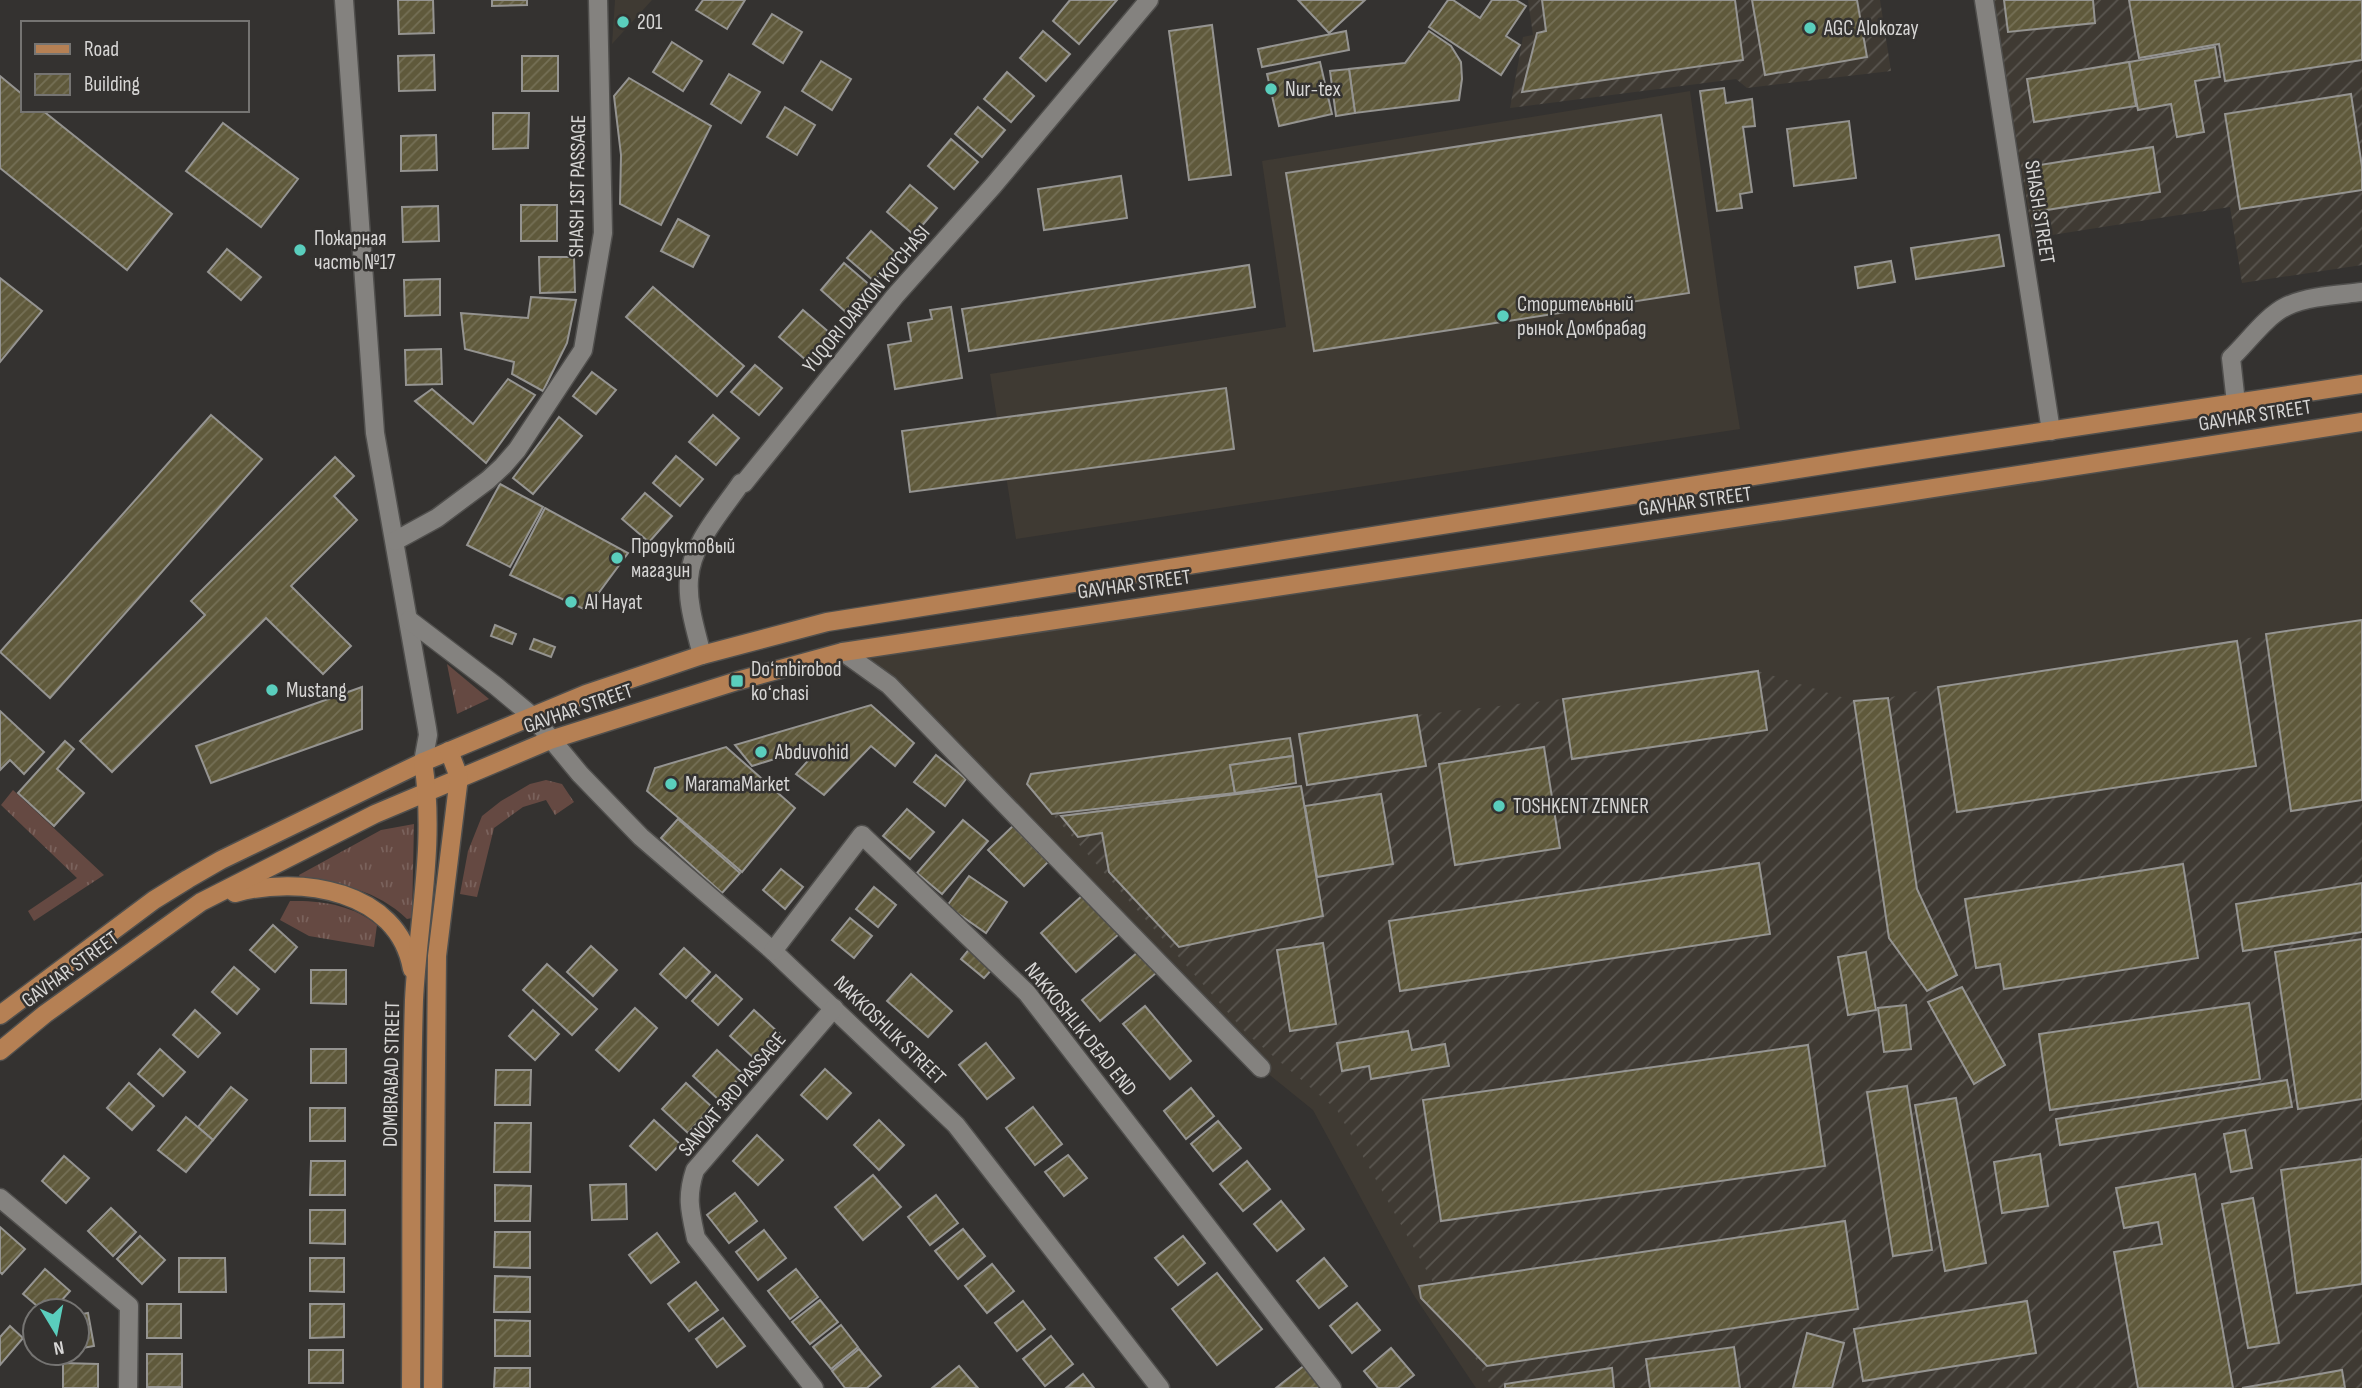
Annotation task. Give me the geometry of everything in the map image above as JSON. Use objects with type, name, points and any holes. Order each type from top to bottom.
[{"type":"main road","name":"GAVHAR STREET","points":[[0,1016],[154,900],[222,860],[423,762],[586,694],[702,655],[827,622],[2051,430],[2362,384]]},
{"type":"main road","name":"GAVHAR STREET","points":[[0,1051],[46,1014],[201,902],[375,814],[550,740],[737,681],[844,652],[2362,422]]},
{"type":"main road","points":[[433,1388],[437,956],[459,777],[449,751]]},
{"type":"main road","name":"DOMBRABAD STREET","points":[[411,1388],[414,999],[429,828],[423,762]]},
{"type":"main road","points":[[201,902],[249,889],[284,885],[319,889],[365,904],[383,915],[404,943],[411,964],[414,999]]},
{"type":"street","points":[[344,0],[375,433],[428,735],[423,762]]},
{"type":"street","name":"SHАSH 1ST PASSAGE","points":[[395,541],[437,518],[503,466],[517,450],[583,350],[603,233],[598,0]]},
{"type":"street","name":"YUQORI DARXON KO'CHASI","points":[[702,655],[690,602],[690,569],[706,535],[741,483],[744,483],[895,296],[993,186],[1149,0]]},
{"type":"street","name":"SHASH STREET","points":[[1984,0],[2051,430]]},
{"type":"street","points":[[2236,403],[2231,358],[2263,323],[2286,307],[2302,301],[2362,292]]},
{"type":"street","name":"NAKKOSHLIK STREET","points":[[409,620],[496,685],[532,716],[550,740],[641,837],[773,951],[956,1125],[1160,1388]]},
{"type":"street","points":[[844,652],[889,685],[1261,1068]]},
{"type":"street","points":[[428,735],[449,751]]},
{"type":"street","name":"NAKKOSHLIK DEAD END","points":[[773,951],[862,835],[1027,993],[1332,1388]]},
{"type":"street","name":"SANOAT 3RD PASSAGE","points":[[814,1388],[696,1238],[690,1212],[689,1190],[695,1170],[834,1008]]},
{"type":"street","points":[[0,1198],[128,1306],[128,1388]]},
{"type":"shaded area","name":"201","points":[[615,0],[652,0],[612,44]]},
{"type":"shaded area","name":"AGC Alokozay","points":[[1528,0],[1880,0],[1891,71],[1747,88],[1736,79],[1510,108],[1523,37],[1533,35]]},
{"type":"shaded area","points":[[1993,0],[2362,0],[2362,265],[2242,283],[2230,207],[2033,238]]},
{"type":"shaded area","name":"Сторительный рынок Домбрабад","points":[[1690,91],[1740,429],[1016,539],[990,374],[1286,327],[1262,161]]},
{"type":"shaded area","points":[[2362,422],[2362,1388],[1476,1388],[1413,1294],[1313,1110],[1261,1068],[843,652]]},
{"type":"shaded area","points":[[2362,620],[2362,1388],[1492,1388],[1337,1110],[1247,1034],[1052,814],[1307,785],[1299,734],[1417,715],[1563,699],[1758,671],[1854,701],[1887,698],[1938,687]]},
{"type":"green space","points":[[447,664],[489,699],[457,714]]},
{"type":"green space","points":[[546,780],[562,784],[574,802],[555,815],[546,800],[523,807],[494,828],[477,897],[460,894],[468,851],[482,816],[530,784]]},
{"type":"green space","points":[[13,790],[104,875],[34,921],[28,911],[77,878],[1,805]]},
{"type":"green space","points":[[414,824],[412,918],[407,919],[383,901],[357,890],[300,878],[299,875],[381,830]]},
{"type":"green space","points":[[290,901],[325,903],[347,908],[368,918],[377,925],[374,947],[309,936],[280,920]]},
{"type":"building","points":[[398,0],[433,0],[434,33],[399,34]]},
{"type":"building","points":[[492,0],[527,0],[527,5],[492,6]]},
{"type":"building","points":[[703,0],[745,0],[727,29],[696,10]]},
{"type":"building","points":[[1070,0],[1117,0],[1079,44],[1053,21]]},
{"type":"building","points":[[1298,0],[1365,0],[1329,33]]},
{"type":"building","points":[[1448,0],[1453,0],[1480,18],[1492,0],[1516,0],[1526,6],[1506,36],[1520,45],[1501,75],[1429,27]]},
{"type":"building","points":[[1542,0],[1735,0],[1743,60],[1522,92],[1537,33],[1546,31]]},
{"type":"building","name":"AGC Alokozay","points":[[1752,0],[1857,0],[1867,57],[1765,75]]},
{"type":"building","points":[[2004,0],[2093,0],[2095,23],[2008,32]]},
{"type":"building","points":[[2129,0],[2362,0],[2362,60],[2225,81],[2219,44],[2139,58]]},
{"type":"building","points":[[772,14],[802,32],[783,63],[753,44]]},
{"type":"building","points":[[1212,25],[1231,175],[1189,180],[1169,31]]},
{"type":"building","points":[[1043,31],[1070,54],[1046,81],[1020,58]]},
{"type":"building","points":[[1346,31],[1349,50],[1262,67],[1258,49]]},
{"type":"building","points":[[1429,31],[1451,46],[1461,62],[1459,100],[1355,113],[1349,69],[1405,63]]},
{"type":"building","points":[[672,42],[702,61],[683,91],[653,72]]},
{"type":"building","points":[[2215,47],[2220,77],[2195,81],[2204,132],[2177,137],[2171,104],[2138,110],[2129,62]]},
{"type":"building","points":[[434,55],[435,90],[399,91],[398,56]]},
{"type":"building","points":[[522,56],[558,56],[558,91],[522,91]]},
{"type":"building","points":[[821,61],[851,79],[832,110],[802,91]]},
{"type":"building","points":[[1320,62],[1332,114],[1279,126],[1267,74]]},
{"type":"building","points":[[2129,62],[2136,106],[2034,122],[2027,79]]},
{"type":"building","points":[[1349,69],[1355,113],[1336,116],[1330,71]]},
{"type":"building","points":[[1007,72],[1034,96],[1011,122],[984,99]]},
{"type":"building","points":[[729,74],[760,92],[741,123],[711,104]]},
{"type":"building","points":[[0,76],[21,93],[21,112],[44,112],[172,214],[127,270],[0,168]]},
{"type":"building","points":[[629,78],[711,126],[661,225],[620,204],[621,155],[614,96]]},
{"type":"building","points":[[1724,88],[1726,103],[1752,99],[1755,126],[1743,127],[1752,192],[1740,194],[1742,208],[1717,211],[1700,91]]},
{"type":"building","points":[[2351,94],[2362,167],[2362,190],[2240,209],[2225,114]]},
{"type":"building","points":[[785,107],[815,125],[797,155],[767,137]]},
{"type":"building","points":[[978,107],[1005,130],[982,157],[955,134]]},
{"type":"building","points":[[493,113],[529,113],[528,148],[493,149]]},
{"type":"building","points":[[1661,115],[1689,293],[1314,351],[1286,173]]},
{"type":"building","points":[[1849,121],[1856,178],[1794,186],[1787,129]]},
{"type":"building","points":[[223,123],[298,179],[261,227],[186,171]]},
{"type":"building","points":[[436,135],[437,170],[401,171],[401,136]]},
{"type":"building","points":[[951,139],[978,162],[954,189],[928,166]]},
{"type":"building","points":[[2153,147],[2160,192],[2034,212],[2027,167]]},
{"type":"building","points":[[1121,176],[1127,218],[1044,230],[1038,189]]},
{"type":"building","points":[[910,185],[937,208],[914,235],[887,212]]},
{"type":"building","points":[[521,205],[557,205],[557,241],[521,241]]},
{"type":"building","points":[[438,206],[439,241],[403,242],[402,207]]},
{"type":"building","points":[[678,219],[709,236],[693,267],[661,251]]},
{"type":"building","points":[[871,231],[897,254],[874,281],[847,258]]},
{"type":"building","points":[[1999,235],[2004,266],[1916,279],[1911,248]]},
{"type":"building","points":[[227,249],[261,277],[241,300],[208,272]]},
{"type":"building","points":[[539,257],[574,257],[575,292],[540,293]]},
{"type":"building","points":[[1891,261],[1895,282],[1858,288],[1855,267]]},
{"type":"building","points":[[844,263],[871,286],[847,313],[821,290]]},
{"type":"building","points":[[1249,265],[1255,307],[969,351],[962,309]]},
{"type":"building","points":[[0,278],[42,311],[0,362]]},
{"type":"building","points":[[440,279],[440,315],[405,316],[404,280]]},
{"type":"building","points":[[653,287],[744,366],[717,396],[626,317]]},
{"type":"building","points":[[531,297],[576,300],[567,343],[543,391],[512,374],[514,362],[465,349],[461,313],[528,318]]},
{"type":"building","points":[[951,307],[962,378],[895,389],[888,345],[911,341],[908,323],[932,319],[930,310]]},
{"type":"building","points":[[803,310],[830,333],[806,360],[779,337]]},
{"type":"building","points":[[441,349],[442,384],[406,385],[405,350]]},
{"type":"building","points":[[755,365],[782,388],[759,415],[731,392]]},
{"type":"building","points":[[592,372],[616,390],[596,414],[573,396]]},
{"type":"building","points":[[508,379],[535,395],[486,463],[415,401],[432,389],[473,424]]},
{"type":"building","points":[[1226,388],[1234,449],[910,492],[902,431]]},
{"type":"building","points":[[211,415],[262,459],[50,698],[0,652]]},
{"type":"building","points":[[713,415],[739,438],[716,465],[689,442]]},
{"type":"building","points":[[559,417],[582,436],[533,494],[513,478]]},
{"type":"building","points":[[676,456],[703,479],[680,506],[653,483]]},
{"type":"building","points":[[335,457],[354,476],[334,496],[357,520],[291,586],[351,646],[323,674],[266,618],[112,772],[80,741],[205,615],[191,601]]},
{"type":"building","points":[[500,484],[543,507],[510,567],[467,545]]},
{"type":"building","points":[[645,493],[672,516],[649,542],[622,519]]},
{"type":"building","points":[[545,508],[628,553],[586,610],[510,575]]},
{"type":"building","points":[[2362,620],[2362,800],[2291,811],[2266,634]]},
{"type":"building","points":[[495,625],[516,634],[512,644],[491,636]]},
{"type":"building","points":[[534,639],[555,647],[551,657],[530,649]]},
{"type":"building","points":[[2237,641],[2256,766],[1957,812],[1938,687]]},
{"type":"building","points":[[1758,671],[1767,730],[1572,759],[1563,699]]},
{"type":"building","points":[[362,687],[362,729],[211,783],[196,746]]},
{"type":"building","points":[[1888,698],[1917,889],[1957,975],[1927,991],[1889,938],[1854,701]]},
{"type":"building","points":[[871,705],[914,743],[895,766],[871,746],[824,795],[796,774],[814,754],[810,748],[752,766],[735,745]]},
{"type":"building","points":[[0,711],[44,752],[24,774],[10,760],[0,770]]},
{"type":"building","points":[[1417,715],[1426,766],[1307,785],[1299,734]]},
{"type":"building","points":[[1290,738],[1293,756],[1230,765],[1235,793],[1052,814],[1027,784],[1031,774]]},
{"type":"building","points":[[65,741],[74,749],[57,769],[84,793],[54,826],[18,793]]},
{"type":"building","points":[[726,747],[795,808],[742,872],[647,791],[655,768]]},
{"type":"building","name":"TOSHKENT ZENNER","points":[[1544,747],[1560,848],[1455,865],[1439,764]]},
{"type":"building","points":[[936,755],[966,779],[945,806],[914,782]]},
{"type":"building","points":[[1293,756],[1296,783],[1235,793],[1230,765]]},
{"type":"building","points":[[1301,786],[1323,916],[1179,947],[1109,872],[1102,833],[1078,837],[1061,816]]},
{"type":"building","points":[[1381,794],[1393,864],[1317,877],[1305,806]]},
{"type":"building","points":[[907,809],[934,832],[910,859],[883,836]]},
{"type":"building","points":[[678,819],[740,873],[722,893],[661,838]]},
{"type":"building","points":[[963,820],[988,841],[942,894],[917,873]]},
{"type":"building","points":[[1013,826],[1048,862],[1024,886],[988,850]]},
{"type":"building","points":[[1759,863],[1770,934],[1400,991],[1389,921]]},
{"type":"building","points":[[2183,864],[2198,958],[2004,989],[2000,964],[1976,968],[1965,899]]},
{"type":"building","points":[[781,869],[803,887],[785,909],[763,890]]},
{"type":"building","points":[[969,876],[1007,902],[986,933],[947,906]]},
{"type":"building","points":[[2362,883],[2362,932],[2243,951],[2236,904]]},
{"type":"building","points":[[874,887],[896,905],[878,927],[856,909]]},
{"type":"building","points":[[1083,895],[1119,934],[1076,972],[1041,933]]},
{"type":"building","points":[[850,918],[872,936],[854,958],[832,940]]},
{"type":"building","points":[[273,925],[297,947],[275,972],[250,950]]},
{"type":"building","points":[[2362,939],[2362,1099],[2298,1109],[2275,952]]},
{"type":"building","points":[[1323,943],[1336,1024],[1290,1031],[1277,950]]},
{"type":"building","points":[[591,946],[617,970],[593,996],[567,972]]},
{"type":"building","points":[[971,947],[994,967],[984,978],[961,959]]},
{"type":"building","points":[[684,948],[710,972],[686,998],[660,974]]},
{"type":"building","points":[[1138,952],[1156,973],[1100,1021],[1082,1000]]},
{"type":"building","points":[[1866,952],[1876,1010],[1848,1015],[1838,957]]},
{"type":"building","points":[[547,964],[597,1009],[572,1035],[523,990]]},
{"type":"building","points":[[234,967],[259,989],[237,1014],[212,992]]},
{"type":"building","points":[[311,970],[346,970],[346,1004],[311,1003]]},
{"type":"building","points":[[911,974],[952,1011],[928,1037],[887,1001]]},
{"type":"building","points":[[716,975],[742,999],[718,1025],[692,1001]]},
{"type":"building","points":[[1962,987],[2005,1065],[1974,1084],[1928,1002]]},
{"type":"building","points":[[2249,1003],[2260,1079],[2050,1110],[2039,1034]]},
{"type":"building","points":[[1906,1005],[1911,1049],[1884,1052],[1878,1008]]},
{"type":"building","points":[[1145,1006],[1191,1061],[1170,1079],[1123,1024]]},
{"type":"building","points":[[635,1008],[657,1028],[619,1071],[596,1050]]},
{"type":"building","points":[[195,1010],[220,1033],[198,1057],[173,1035]]},
{"type":"building","points":[[533,1010],[559,1034],[535,1060],[509,1036]]},
{"type":"building","points":[[754,1010],[780,1034],[756,1060],[730,1036]]},
{"type":"building","points":[[1408,1031],[1412,1050],[1445,1044],[1449,1066],[1371,1079],[1369,1066],[1342,1071],[1337,1043]]},
{"type":"building","points":[[986,1043],[1014,1078],[987,1099],[959,1065]]},
{"type":"building","points":[[1808,1045],[1825,1166],[1441,1221],[1423,1100]]},
{"type":"building","points":[[160,1049],[185,1072],[163,1096],[138,1074]]},
{"type":"building","points":[[311,1049],[346,1049],[346,1083],[311,1083]]},
{"type":"building","points":[[717,1050],[743,1074],[719,1100],[693,1076]]},
{"type":"building","points":[[825,1069],[851,1093],[827,1119],[801,1095]]},
{"type":"building","points":[[496,1070],[531,1070],[530,1105],[495,1105]]},
{"type":"building","points":[[2287,1080],[2292,1107],[2060,1145],[2056,1119]]},
{"type":"building","points":[[129,1083],[154,1106],[132,1130],[107,1108]]},
{"type":"building","points":[[686,1083],[712,1107],[688,1133],[662,1109]]},
{"type":"building","points":[[1907,1086],[1932,1250],[1893,1256],[1867,1092]]},
{"type":"building","points":[[231,1087],[247,1100],[213,1140],[198,1127]]},
{"type":"building","points":[[1191,1088],[1214,1116],[1186,1139],[1164,1111]]},
{"type":"building","points":[[1956,1098],[1986,1263],[1945,1271],[1915,1105]]},
{"type":"building","points":[[1033,1107],[1062,1144],[1035,1165],[1006,1128]]},
{"type":"building","points":[[310,1108],[345,1108],[345,1141],[310,1141]]},
{"type":"building","points":[[186,1117],[213,1140],[186,1172],[158,1150]]},
{"type":"building","points":[[654,1120],[680,1144],[656,1170],[630,1146]]},
{"type":"building","points":[[879,1120],[904,1145],[879,1170],[854,1145]]},
{"type":"building","points":[[1218,1121],[1241,1148],[1213,1171],[1191,1144]]},
{"type":"building","points":[[495,1123],[531,1123],[530,1172],[494,1172]]},
{"type":"building","points":[[2245,1130],[2252,1168],[2231,1172],[2224,1134]]},
{"type":"building","points":[[757,1135],[783,1160],[758,1185],[733,1161]]},
{"type":"building","points":[[2040,1154],[2048,1206],[2002,1213],[1994,1162]]},
{"type":"building","points":[[1068,1155],[1087,1178],[1064,1196],[1045,1172]]},
{"type":"building","points":[[64,1156],[89,1178],[66,1203],[42,1181]]},
{"type":"building","points":[[2362,1159],[2362,1284],[2297,1293],[2281,1170]]},
{"type":"building","points":[[311,1161],[345,1161],[345,1195],[310,1195]]},
{"type":"building","points":[[1247,1161],[1270,1189],[1243,1211],[1220,1184]]},
{"type":"building","points":[[2195,1174],[2233,1388],[2138,1388],[2114,1252],[2162,1244],[2158,1222],[2124,1228],[2116,1188]]},
{"type":"building","points":[[873,1175],[901,1207],[863,1240],[835,1207]]},
{"type":"building","points":[[626,1184],[627,1219],[592,1220],[590,1185]]},
{"type":"building","points":[[495,1185],[531,1186],[530,1221],[495,1221]]},
{"type":"building","points":[[735,1193],[757,1221],[729,1243],[707,1215]]},
{"type":"building","points":[[936,1195],[958,1223],[930,1245],[908,1217]]},
{"type":"building","points":[[2253,1198],[2279,1343],[2248,1348],[2222,1204]]},
{"type":"building","points":[[1281,1201],[1304,1229],[1277,1251],[1254,1224]]},
{"type":"building","points":[[111,1208],[136,1232],[113,1256],[88,1231]]},
{"type":"building","points":[[310,1210],[345,1210],[345,1244],[310,1243]]},
{"type":"building","points":[[1845,1221],[1858,1309],[1487,1366],[1421,1298],[1419,1286]]},
{"type":"building","points":[[0,1227],[25,1249],[2,1274],[0,1272]]},
{"type":"building","points":[[963,1229],[985,1256],[958,1279],[935,1251]]},
{"type":"building","points":[[764,1230],[786,1258],[758,1280],[736,1252]]},
{"type":"building","points":[[495,1232],[530,1232],[530,1268],[494,1267]]},
{"type":"building","points":[[657,1233],[679,1262],[651,1283],[629,1255]]},
{"type":"building","points":[[140,1236],[165,1260],[142,1284],[117,1259]]},
{"type":"building","points":[[1183,1236],[1205,1263],[1178,1285],[1155,1258]]},
{"type":"building","points":[[179,1258],[225,1258],[226,1292],[179,1292]]},
{"type":"building","points":[[310,1258],[344,1258],[344,1292],[310,1291]]},
{"type":"building","points":[[1324,1258],[1347,1286],[1319,1308],[1297,1281]]},
{"type":"building","points":[[992,1264],[1014,1291],[987,1313],[965,1286]]},
{"type":"building","points":[[45,1269],[70,1291],[65,1297],[27,1297],[23,1294]]},
{"type":"building","points":[[796,1269],[818,1297],[790,1319],[768,1291]]},
{"type":"building","points":[[1217,1273],[1262,1329],[1217,1365],[1172,1309]]},
{"type":"building","points":[[495,1276],[530,1277],[530,1312],[494,1312]]},
{"type":"building","points":[[696,1282],[718,1310],[689,1331],[668,1304]]},
{"type":"building","points":[[820,1300],[838,1322],[810,1344],[792,1322]]},
{"type":"building","points":[[1023,1301],[1045,1329],[1017,1351],[995,1323]]},
{"type":"building","points":[[2027,1301],[2036,1353],[1863,1381],[1854,1329]]},
{"type":"building","points":[[1357,1303],[1380,1330],[1352,1353],[1330,1326]]},
{"type":"building","points":[[147,1304],[181,1304],[181,1338],[147,1338]]},
{"type":"building","points":[[310,1304],[344,1304],[344,1337],[310,1338]]},
{"type":"building","points":[[723,1318],[745,1346],[717,1367],[696,1339]]},
{"type":"building","points":[[495,1320],[530,1321],[530,1356],[495,1356]]},
{"type":"building","points":[[841,1325],[858,1347],[831,1369],[813,1347]]},
{"type":"building","points":[[10,1326],[21,1336],[21,1340],[0,1365],[0,1337]]},
{"type":"building","points":[[1807,1333],[1844,1343],[1832,1388],[1793,1388]]},
{"type":"building","points":[[1051,1336],[1073,1364],[1045,1386],[1023,1359]]},
{"type":"building","points":[[1734,1347],[1740,1388],[1650,1388],[1646,1359]]},
{"type":"building","points":[[1391,1348],[1414,1375],[1398,1388],[1378,1388],[1364,1371]]},
{"type":"building","points":[[859,1349],[881,1376],[867,1388],[845,1388],[832,1371]]},
{"type":"building","points":[[309,1350],[343,1350],[343,1383],[309,1383]]},
{"type":"building","points":[[147,1354],[182,1354],[182,1387],[147,1387]]},
{"type":"building","points":[[91,1364],[98,1364],[98,1388],[63,1388],[63,1367],[91,1367]]},
{"type":"building","points":[[1305,1365],[1324,1388],[1276,1388]]},
{"type":"building","points":[[959,1366],[978,1388],[932,1388]]},
{"type":"building","points":[[495,1368],[530,1368],[530,1388],[494,1388]]},
{"type":"building","points":[[1612,1368],[1614,1388],[1505,1388],[1505,1384]]},
{"type":"building","points":[[2342,1370],[2345,1388],[2242,1388]]},
{"type":"building","points":[[1083,1374],[1094,1388],[1066,1388]]},
{"type":"place","name":"201","points":[[623,22]]},
{"type":"place","name":"AGC Alokozay","points":[[1810,28]]},
{"type":"place","name":"Nur-tex","points":[[1271,89]]},
{"type":"place","name":"Пожарная часть №17","points":[[300,250]]},
{"type":"place","name":"Сторительный рынок Домбрабад","points":[[1503,316]]},
{"type":"place","name":"Продуктовый магазин","points":[[617,558]]},
{"type":"place","name":"Al Hayat","points":[[571,602]]},
{"type":"place","name":"Doʻmbirobod koʻchasi","points":[[737,681]]},
{"type":"place","name":"Mustang","points":[[272,690]]},
{"type":"place","name":"Abduvohid","points":[[761,752]]},
{"type":"place","name":"MaramaMarket","points":[[671,784]]},
{"type":"place","name":"TOSHKENT ZENNER","points":[[1499,806]]}]
